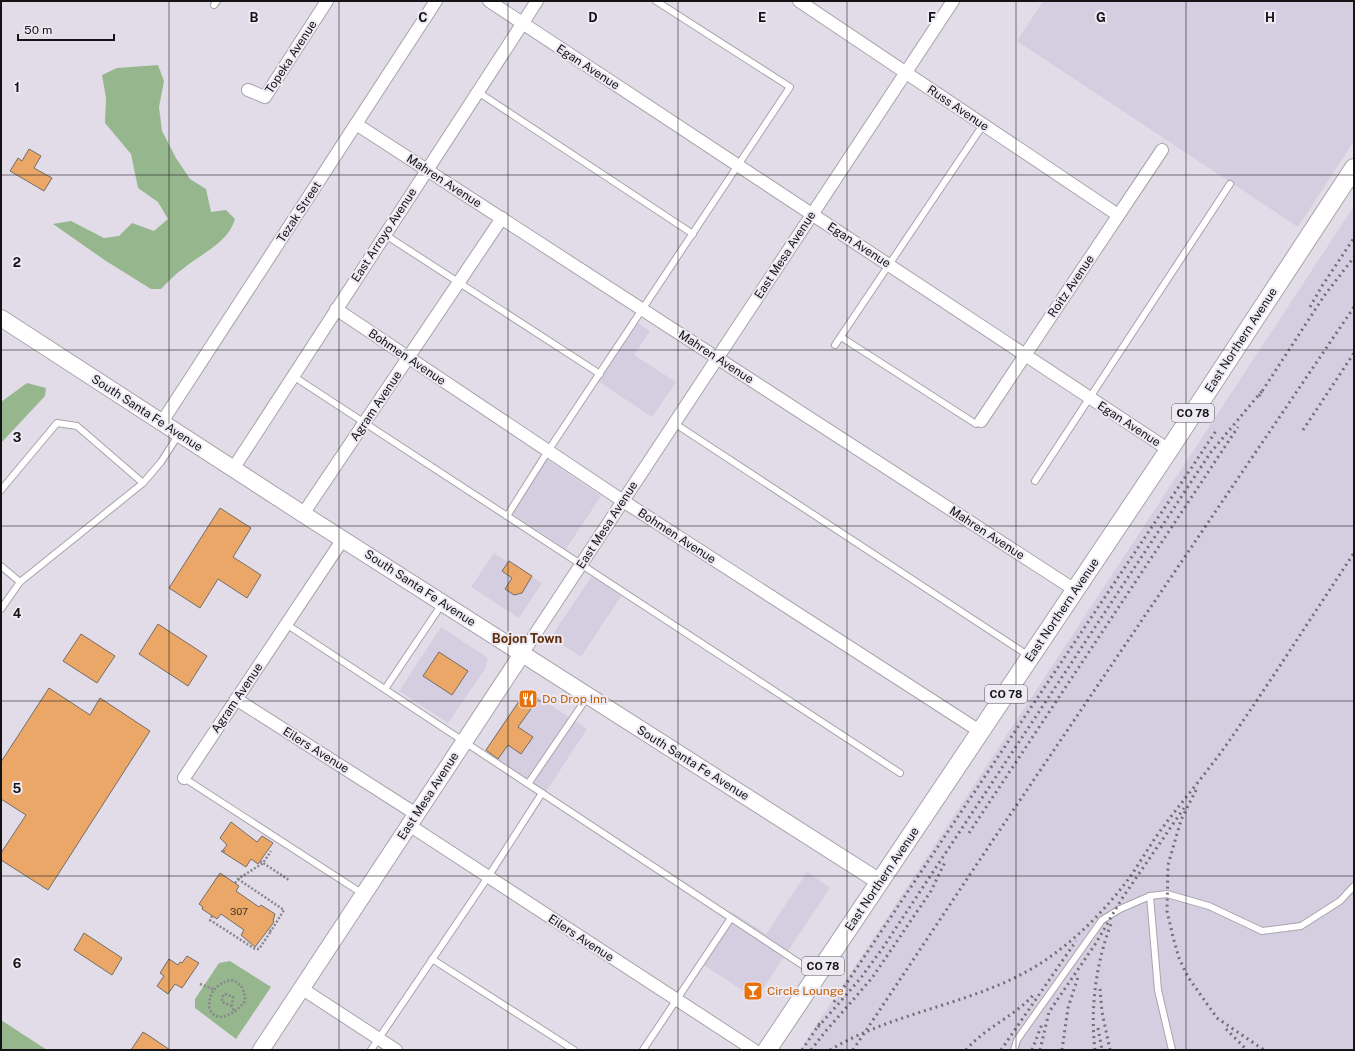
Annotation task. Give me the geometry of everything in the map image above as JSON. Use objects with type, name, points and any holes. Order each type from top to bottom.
[{"type":"main road","name":"East Northern Avenue","points":[[767,1050],[1169,450],[1354,168]]},
{"type":"street","name":"Topeka Avenue","points":[[248,90],[265,97],[327,1]]},
{"type":"street","name":"Tezak Street","points":[[162,422],[436,1]]},
{"type":"street","name":"Egan Avenue","points":[[489,1],[1169,450]]},
{"type":"street","name":"East Arroyo Avenue","points":[[233,469],[384,234],[537,1]]},
{"type":"street","name":"Russ Avenue","points":[[799,1],[1118,215]]},
{"type":"street","name":"East Mesa Avenue","points":[[261,1050],[953,1]]},
{"type":"street","name":"Mahren Avenue","points":[[356,124],[1075,590]]},
{"type":"street","name":"Roitz Avenue","points":[[981,421],[1162,150]]},
{"type":"street","name":"Agram Avenue","points":[[303,514],[502,218]]},
{"type":"street","name":"Bohmen Avenue","points":[[336,309],[623,501],[981,732]]},
{"type":"street","name":"South Santa Fe Avenue","points":[[1,318],[303,514],[880,882]]},
{"type":"street","name":"Agram Avenue","points":[[184,778],[343,539]]},
{"type":"street","name":"Eilers Avenue","points":[[236,699],[412,820],[488,877],[754,1050]]},
{"type":"street","points":[[301,988],[396,1050]]},
{"type":"lane","points":[[507,516],[548,451],[790,87],[656,1]]},
{"type":"lane","points":[[478,92],[693,234]]},
{"type":"lane","points":[[835,345],[983,125]]},
{"type":"lane","points":[[1035,481],[1230,184]]},
{"type":"lane","points":[[384,234],[600,374]]},
{"type":"lane","points":[[840,337],[976,424],[981,421]]},
{"type":"lane","points":[[293,376],[900,773]]},
{"type":"lane","points":[[1,490],[56,423],[77,426],[143,483]]},
{"type":"lane","points":[[674,423],[1031,657]]},
{"type":"lane","points":[[1,610],[20,582],[143,483],[161,462],[179,434]]},
{"type":"lane","points":[[1,566],[20,582]]},
{"type":"lane","points":[[385,689],[443,603]]},
{"type":"lane","points":[[286,624],[817,975]]},
{"type":"lane","points":[[528,784],[588,696]]},
{"type":"lane","points":[[184,778],[363,894]]},
{"type":"lane","points":[[371,1050],[488,877],[542,793]]},
{"type":"lane","points":[[1014,1050],[1016,1040],[1102,920],[1120,909],[1150,896],[1167,894],[1210,906],[1262,932],[1301,926],[1340,901],[1354,886]]},
{"type":"lane","points":[[1150,896],[1158,990],[1172,1050]]},
{"type":"lane","points":[[643,1050],[731,918]]},
{"type":"lane","points":[[432,959],[574,1050]]},
{"type":"path","points":[[235,883],[238,879],[262,862],[271,851]]},
{"type":"path","points":[[262,862],[289,880]]},
{"type":"path","points":[[212,916],[210,920],[255,949],[259,949],[284,910],[238,879]]},
{"type":"path","points":[[231,980],[241,986],[245,993],[245,1001],[234,1013],[220,1017],[210,1012],[209,1002],[213,989],[218,984],[231,980]]},
{"type":"path","points":[[200,984],[213,989]]},
{"type":"path","points":[[232,1006],[222,1002],[222,996],[225,994],[233,997],[232,1006],[234,1013]]},
{"type":"shaded area","points":[[1043,1],[1354,1],[1354,141],[1298,227],[1017,41]]},
{"type":"shaded area","points":[[1354,206],[1354,1050],[800,1050]]},
{"type":"shaded area","points":[[637,322],[650,331],[634,355],[676,382],[652,417],[598,381]]},
{"type":"shaded area","points":[[546,459],[601,496],[566,549],[511,513]]},
{"type":"shaded area","points":[[494,553],[542,583],[519,618],[471,587]]},
{"type":"shaded area","points":[[592,576],[621,596],[581,657],[551,637]]},
{"type":"shaded area","points":[[441,627],[488,658],[485,669],[448,723],[399,691]]},
{"type":"shaded area","points":[[526,689],[587,729],[545,793],[484,752]]},
{"type":"shaded area","points":[[807,872],[830,888],[756,999],[699,962],[732,912],[766,934]]},
{"type":"green space","points":[[158,65],[164,81],[159,107],[162,131],[176,158],[190,179],[206,189],[211,212],[226,210],[235,219],[227,235],[214,247],[178,273],[161,289],[151,289],[106,261],[53,224],[71,221],[104,238],[119,236],[132,223],[154,231],[168,219],[158,202],[138,188],[131,154],[105,123],[106,98],[102,75],[117,68]]},
{"type":"green space","points":[[27,383],[46,388],[45,396],[1,443],[1,402]]},
{"type":"green space","points":[[230,961],[271,987],[236,1039],[195,1008],[195,999],[219,963]]},
{"type":"green space","points":[[1,1020],[47,1050],[1,1050]]},
{"type":"building","points":[[29,149],[41,156],[34,168],[52,178],[44,191],[10,171],[18,158],[22,161]]},
{"type":"building","points":[[220,508],[251,528],[233,557],[261,575],[247,598],[218,579],[200,608],[169,588]]},
{"type":"building","points":[[509,561],[532,576],[522,593],[514,595],[505,589],[512,578],[502,571]]},
{"type":"building","points":[[158,624],[207,656],[188,686],[139,654]]},
{"type":"building","points":[[81,634],[115,656],[97,683],[63,661]]},
{"type":"building","points":[[439,652],[468,671],[452,695],[423,676]]},
{"type":"building","points":[[49,688],[90,715],[100,698],[150,731],[48,890],[1,860],[1,853],[26,815],[1,799],[1,762]]},
{"type":"building","points":[[526,691],[538,699],[518,727],[533,737],[521,754],[508,745],[498,759],[486,750]]},
{"type":"building","points":[[231,822],[257,842],[262,836],[273,843],[258,864],[251,859],[246,867],[221,851],[225,851],[223,850],[227,845],[220,838]]},
{"type":"building","points":[[220,873],[239,886],[236,891],[259,907],[261,905],[275,914],[274,922],[255,947],[241,935],[244,930],[221,914],[217,919],[202,909],[203,907],[199,904]]},
{"type":"building","points":[[84,933],[122,958],[112,975],[74,950]]},
{"type":"building","points":[[187,956],[199,963],[182,988],[175,984],[168,994],[157,986],[164,976],[160,973],[169,959],[178,965],[180,962],[182,963]]},
{"type":"building","points":[[143,1032],[148,1035],[170,1050],[131,1050]]},
{"type":"railway","points":[[1310,307],[1354,238]]},
{"type":"railway","points":[[1259,396],[1324,296],[1354,257]]},
{"type":"railway","points":[[853,1050],[991,843],[1354,307]]},
{"type":"railway","points":[[1303,430],[1354,353]]},
{"type":"railway","points":[[818,1027],[860,979],[882,949],[1211,452],[1262,391]]},
{"type":"railway","points":[[969,833],[1238,427]]},
{"type":"railway","points":[[834,1002],[1216,431]]},
{"type":"railway","points":[[830,1050],[856,1036],[883,1025],[968,997],[1022,974],[1047,959],[1081,932],[1121,889],[1154,839],[1212,765],[1354,553]]},
{"type":"railway","points":[[1196,790],[1181,820],[1168,865],[1167,911],[1173,937],[1179,958],[1188,977],[1217,1018],[1264,1050]]},
{"type":"railway","points":[[1040,1050],[1049,1012],[1096,943],[1121,900],[1184,808]]},
{"type":"railway","points":[[811,1050],[872,978],[931,891],[946,860]]},
{"type":"railway","points":[[1095,1050],[1093,1018],[1098,970],[1101,954],[1111,924]]},
{"type":"railway","points":[[1001,1050],[1076,941]]},
{"type":"railway","points":[[1062,1050],[1068,1008],[1079,974]]},
{"type":"railway","points":[[1100,989],[1102,1012],[1110,1050]]},
{"type":"railway","points":[[966,1050],[982,1035],[1019,1008],[1035,993]]},
{"type":"railway","points":[[802,1050],[820,1023]]},
{"type":"railway","points":[[1032,1050],[1042,1024]]},
{"type":"railway","points":[[1098,1028],[1102,1050]]},
{"type":"railway","points":[[1226,1029],[1247,1050]]},
{"type":"place","name":"Do Drop Inn","points":[[528,699]]},
{"type":"place","name":"Circle Lounge","points":[[753,991]]},
{"type":"district","name":"Bojon Town","points":[[527,638]]}]
